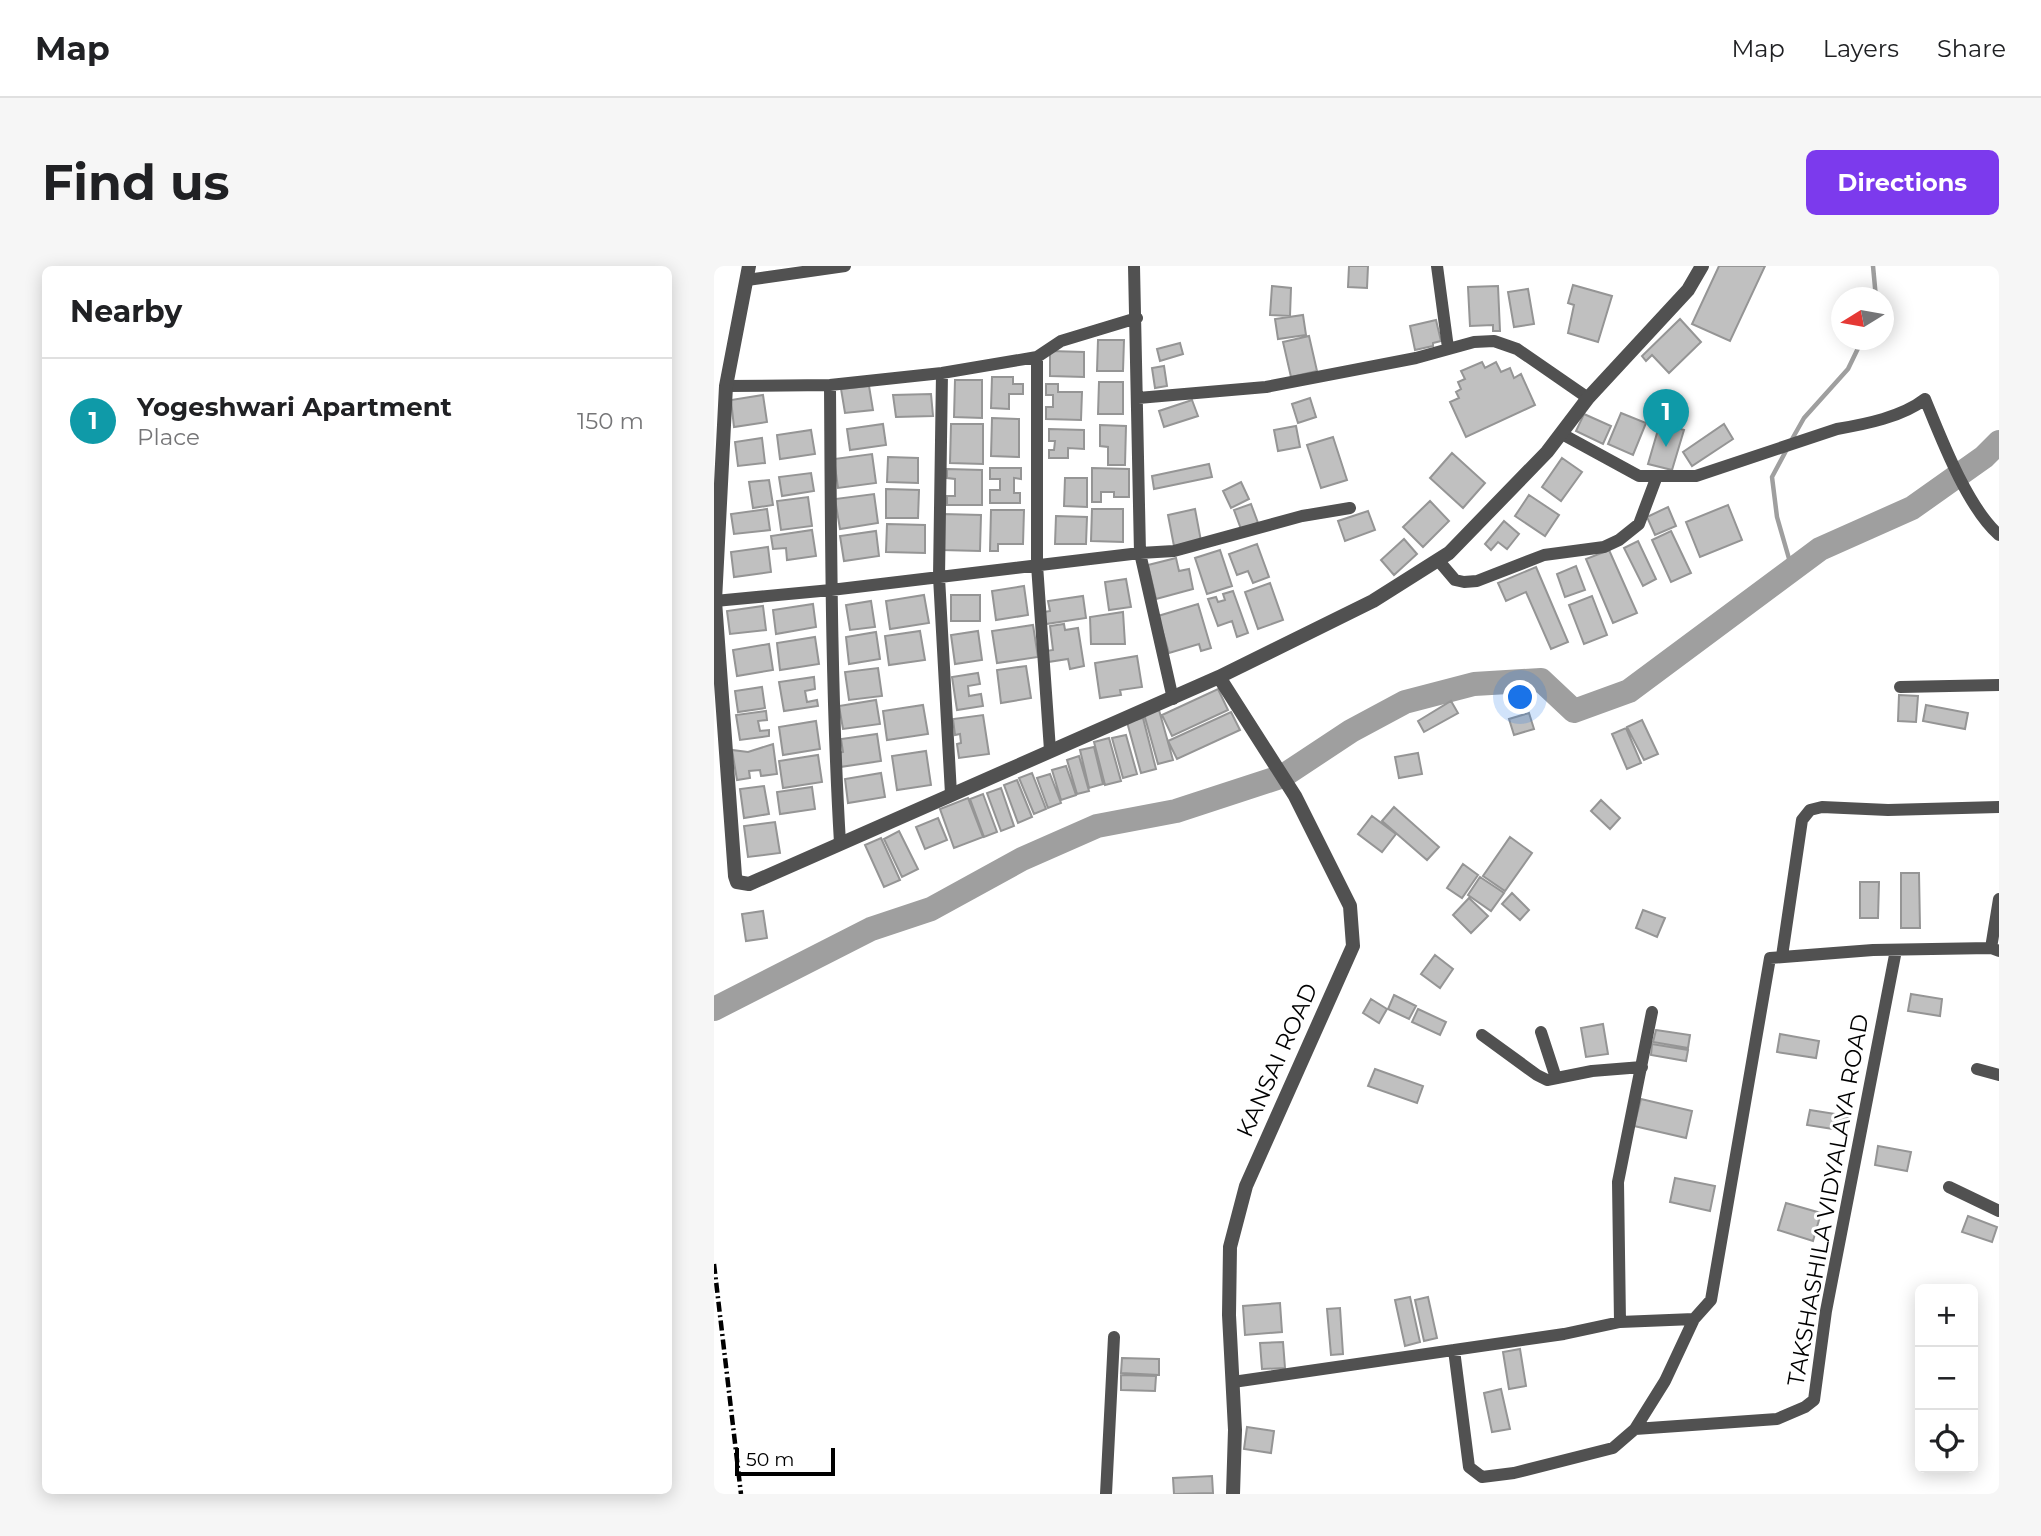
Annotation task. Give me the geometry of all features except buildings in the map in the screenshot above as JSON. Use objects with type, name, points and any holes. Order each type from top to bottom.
[{"type":"street","points":[[845,266],[748,273],[726,386],[714,601],[737,882],[749,884],[1050,750],[1173,699],[1373,601],[1449,553],[1562,434],[1588,398],[1688,290],[1702,266]]},
{"type":"street","points":[[1134,266],[1140,553],[1173,699]]},
{"type":"street","points":[[1437,266],[1448,348]]},
{"type":"street","points":[[726,386],[830,385],[942,373],[1037,357],[1061,341],[1136,318]]},
{"type":"street","points":[[1138,398],[1266,387],[1416,359],[1474,342],[1494,341],[1517,349],[1588,398]]},
{"type":"street","points":[[1037,357],[1037,565],[1050,750]]},
{"type":"street","points":[[942,373],[939,577],[951,794]]},
{"type":"street","points":[[830,385],[831,590],[840,843]]},
{"type":"street","points":[[1562,434],[1639,476],[1696,476],[1807,439],[1913,408],[1925,399],[1971,497],[1999,535]]},
{"type":"street","points":[[1438,560],[1455,580],[1464,582],[1490,577],[1544,555],[1604,547],[1619,540],[1639,524],[1657,476]]},
{"type":"street","points":[[714,601],[1174,551],[1302,516],[1350,508]]},
{"type":"street","name":"KANSAI ROAD","points":[[1219,677],[1295,796],[1350,906],[1353,946],[1246,1186],[1230,1247],[1228,1315],[1235,1430],[1233,1494]]},
{"type":"street","points":[[1900,687],[1999,685]]},
{"type":"street","points":[[1782,957],[1802,820],[1810,810],[1822,807],[1888,810],[1999,807]]},
{"type":"street","points":[[1454,1350],[1469,1467],[1482,1477],[1514,1473],[1613,1448],[1635,1429],[1665,1381],[1694,1319],[1711,1300],[1770,958],[1896,950],[1995,950],[1999,899]]},
{"type":"street","name":"TAKSHASHILA VIDYALAYA ROAD","points":[[1635,1429],[1777,1419],[1805,1407],[1814,1399],[1826,1311],[1896,950]]},
{"type":"street","points":[[1620,1322],[1618,1182],[1652,1012]]},
{"type":"street","points":[[1541,1032],[1556,1078]]},
{"type":"street","points":[[1482,1035],[1547,1080],[1642,1067]]},
{"type":"street","points":[[1977,1069],[1999,1075]]},
{"type":"street","points":[[1949,1187],[1999,1211]]},
{"type":"street","points":[[1233,1382],[1564,1334],[1620,1322],[1694,1319]]},
{"type":"street","points":[[1107,1494],[1114,1337]]},
{"type":"waterway","points":[[1873,266],[1875,287]]},
{"type":"waterway","points":[[1791,441],[1804,418],[1848,369],[1857,350]]},
{"type":"waterway","points":[[714,1009],[871,929],[931,909],[1022,859],[1097,826],[1176,811],[1283,776],[1351,731],[1405,702],[1474,684],[1541,680],[1574,711],[1629,691],[1820,549],[1912,508],[1984,457],[1999,442]]},
{"type":"waterway","points":[[1787,449],[1772,477],[1777,517],[1792,569]]},
{"type":"railway","points":[[714,1264],[741,1494]]},
{"type":"place","name":"Yogeshwari Apartment","points":[[1666,447]]}]
